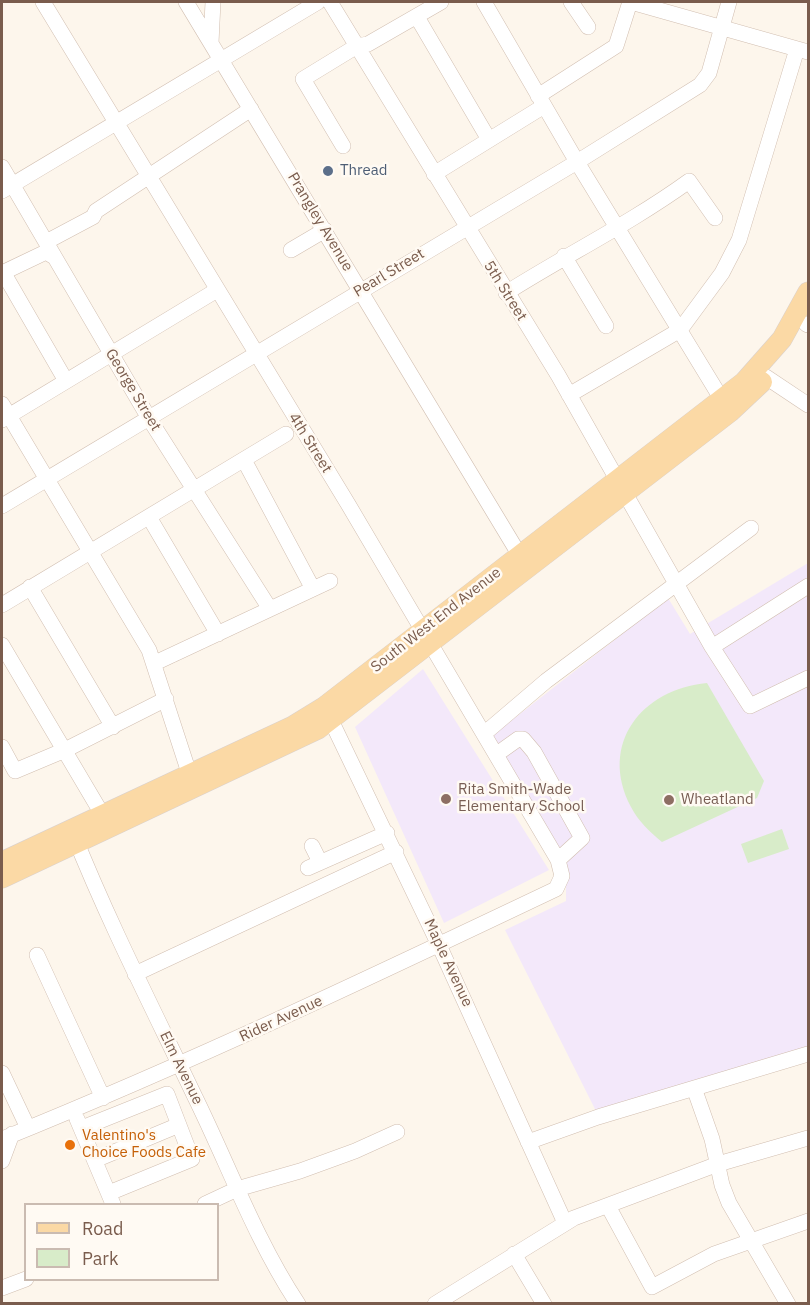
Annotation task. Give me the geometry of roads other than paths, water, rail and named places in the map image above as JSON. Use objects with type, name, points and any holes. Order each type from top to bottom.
[{"type":"main road","name":"South West End Avenue","points":[[726,405],[782,339],[808,292]]},
{"type":"main road","name":"South West End Avenue","points":[[2,878],[74,836],[102,814],[301,739],[328,713],[621,485],[766,377],[808,323]]},
{"type":"main road","name":"South West End Avenue","points":[[2,862],[74,836],[192,781]]},
{"type":"street","name":"4th Street","points":[[43,2],[485,733],[558,860]]},
{"type":"street","name":"Prangley Avenue","points":[[186,2],[524,561]]},
{"type":"street","points":[[211,45],[213,2]]},
{"type":"street","points":[[7,188],[318,2]]},
{"type":"street","name":"5th Street","points":[[330,2],[569,395],[712,647],[750,706],[808,678]]},
{"type":"street","points":[[343,146],[303,79],[357,46],[368,44],[409,18],[417,17],[441,2]]},
{"type":"street","points":[[484,2],[577,162],[726,405]]},
{"type":"street","points":[[571,2],[588,27]]},
{"type":"street","points":[[434,174],[541,101],[616,46],[630,2],[722,26],[803,51],[734,253],[702,304],[680,330],[569,395]]},
{"type":"street","name":"Pearl Street","points":[[2,507],[46,479],[150,420],[255,353],[465,227],[577,162],[700,85],[709,73],[729,2]]},
{"type":"street","points":[[417,17],[488,138]]},
{"type":"street","points":[[46,242],[93,218],[96,212],[251,109]]},
{"type":"street","name":"George Street","points":[[2,167],[7,188],[46,242],[150,420],[196,489],[270,609]]},
{"type":"street","points":[[506,293],[689,181],[715,218]]},
{"type":"street","points":[[291,250],[325,230]]},
{"type":"street","points":[[54,257],[46,252],[2,272],[66,381]]},
{"type":"street","points":[[564,256],[606,326]]},
{"type":"street","points":[[192,781],[155,663],[46,479],[4,413],[66,381],[217,290]]},
{"type":"street","points":[[766,377],[808,405]]},
{"type":"street","points":[[2,605],[286,434]]},
{"type":"street","points":[[244,460],[313,589]]},
{"type":"street","points":[[149,517],[218,634]]},
{"type":"street","points":[[485,733],[546,681],[751,528]]},
{"type":"street","points":[[155,663],[330,581]]},
{"type":"street","points":[[712,647],[808,586]]},
{"type":"street","points":[[30,587],[112,727]]},
{"type":"street","points":[[2,645],[102,814]]},
{"type":"street","points":[[2,747],[15,771],[65,750],[166,699]]},
{"type":"street","name":"Maple Avenue","points":[[328,713],[396,852],[565,1223]]},
{"type":"street","points":[[497,754],[518,739],[523,739],[534,752],[582,838],[558,860]]},
{"type":"street","points":[[312,846],[314,865],[387,833]]},
{"type":"street","name":"Elm Avenue","points":[[74,836],[102,906],[260,1238],[298,1304]]},
{"type":"street","points":[[135,974],[396,852]]},
{"type":"street","name":"Rider Avenue","points":[[7,1136],[179,1065],[556,889],[562,876],[558,860]]},
{"type":"street","points":[[37,955],[103,1098]]},
{"type":"street","points":[[528,1142],[598,1117],[808,1054]]},
{"type":"street","points":[[2,1074],[28,1128]]},
{"type":"street","points":[[694,1088],[729,1203],[788,1304]]},
{"type":"street","points":[[74,1110],[81,1128],[111,1199],[192,1160],[167,1094],[81,1128]]},
{"type":"street","points":[[95,1160],[179,1125]]},
{"type":"street","points":[[207,1203],[237,1189],[300,1171],[397,1132]]},
{"type":"street","points":[[2,1161],[7,1136]]},
{"type":"street","points":[[435,1304],[565,1223],[718,1164],[808,1138]]},
{"type":"street","points":[[608,1206],[652,1287],[692,1263],[808,1221]]},
{"type":"street","points":[[514,1254],[544,1304]]},
{"type":"street","points":[[2,1288],[24,1280]]},
{"type":"place","name":"Thread","points":[[328,171]]},
{"type":"place","name":"Rita Smith-Wade Elementary School","points":[[446,799]]},
{"type":"place","name":"Wheatland","points":[[669,800]]},
{"type":"place","name":"Valentino's Choice Foods Cafe","points":[[70,1145]]}]
